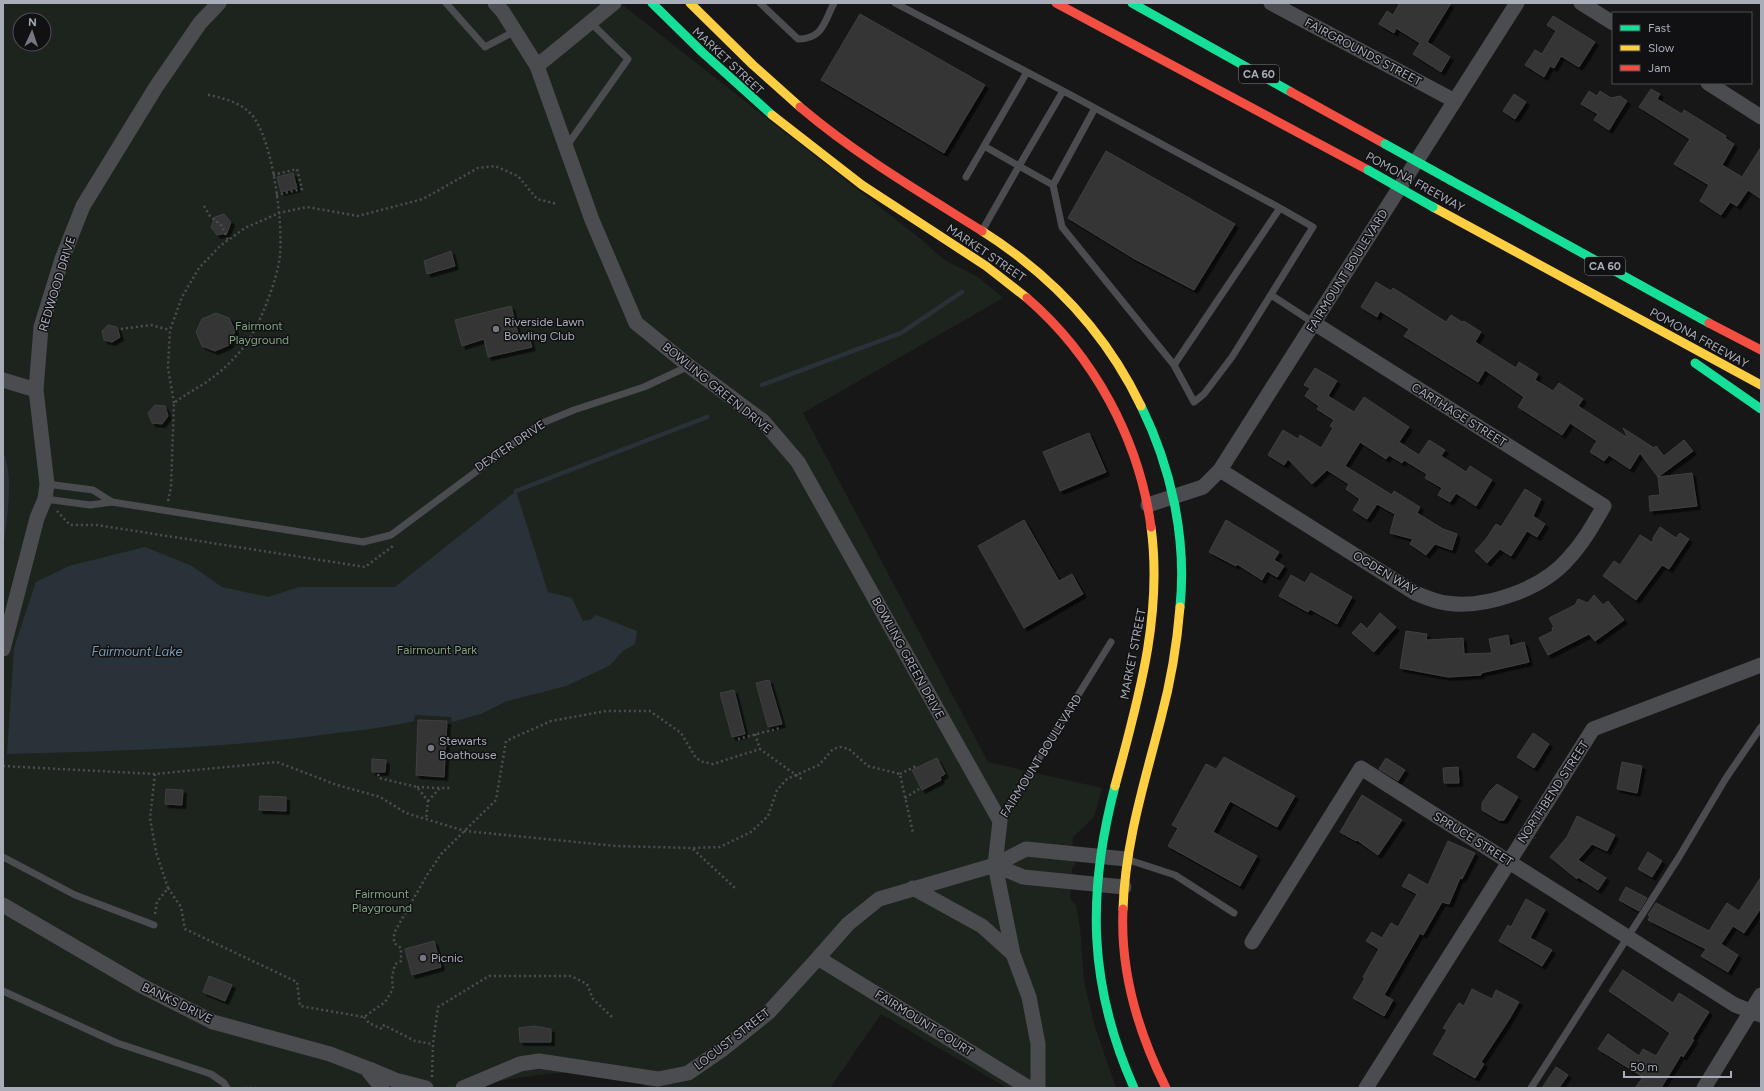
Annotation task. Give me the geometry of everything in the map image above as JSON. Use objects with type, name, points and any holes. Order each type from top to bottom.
[{"type":"main road","name":"MARKET STREET","points":[[652,3],[716,68],[783,126],[864,187],[1014,285],[1058,327],[1091,370],[1117,416],[1132,452],[1148,505],[1153,534],[1156,573],[1152,629],[1144,671],[1100,856],[1097,884],[1096,928],[1098,969],[1107,1015],[1117,1046],[1134,1088]]},
{"type":"main road","name":"MARKET STREET","points":[[690,3],[737,52],[801,109],[866,159],[1015,253],[1055,287],[1092,328],[1118,365],[1159,443],[1174,498],[1178,521],[1182,570],[1179,630],[1171,676],[1126,860],[1124,886],[1124,948],[1133,1004],[1142,1035],[1156,1070],[1166,1088]]},
{"type":"main road","name":"POMONA FREEWAY","points":[[1056,3],[1368,170],[1761,385]]},
{"type":"main road","name":"POMONA FREEWAY","points":[[1132,3],[1683,309],[1761,350]]},
{"type":"main road","points":[[1610,303],[1761,409]]},
{"type":"main road","points":[[1683,309],[1761,341]]},
{"type":"street","name":"REDWOOD DRIVE","points":[[3,649],[37,518],[46,492],[36,390],[41,327],[62,259],[83,206],[156,87],[200,23],[219,3]]},
{"type":"street","points":[[495,3],[537,66],[614,3]]},
{"type":"street","name":"FAIRGROUNDS STREET","points":[[1271,3],[1455,101]]},
{"type":"street","name":"FAIRMOUNT BOULEVARD","points":[[1148,505],[1174,498],[1203,487],[1220,470],[1517,3]]},
{"type":"street","points":[[1581,3],[1612,22]]},
{"type":"street","name":"BOWLING GREEN DRIVE","points":[[537,66],[592,220],[636,323],[689,366],[747,409],[774,433],[805,474],[1000,821]]},
{"type":"street","points":[[1710,84],[1761,117]]},
{"type":"street","name":"CARTHAGE STREET","points":[[1314,324],[1604,506]]},
{"type":"street","points":[[3,380],[36,390]]},
{"type":"street","name":"OGDEN WAY","points":[[1220,470],[1415,593],[1447,603],[1470,603],[1501,598],[1529,588],[1550,575],[1567,560],[1583,542],[1604,506]]},
{"type":"street","name":"NORTHBEND STREET","points":[[1366,1088],[1593,729],[1761,665]]},
{"type":"street","name":"SPRUCE STREET","points":[[1252,942],[1361,768],[1735,1005],[1756,1013]]},
{"type":"street","name":"FAIRMOUNT BOULEVARD","points":[[1000,821],[995,864],[1013,954],[1029,997],[1038,1044],[1038,1088]]},
{"type":"street","points":[[995,864],[1026,849],[1126,860]]},
{"type":"street","points":[[995,864],[1022,877],[1124,886]]},
{"type":"street","name":"LOCUST STREET","points":[[463,1088],[520,1064],[539,1061],[658,1079],[688,1073],[723,1049],[768,1012],[848,924],[879,899],[995,864]]},
{"type":"street","points":[[913,888],[982,926],[1013,954]]},
{"type":"street","name":"BANKS DRIVE","points":[[3,905],[140,985],[213,1022],[330,1054],[395,1080],[429,1084]]},
{"type":"street","name":"FAIRMOUNT COURT","points":[[818,958],[1029,1088]]},
{"type":"street","points":[[1704,1088],[1756,1013],[1761,995]]},
{"type":"street","points":[[366,1068],[382,1088]]},
{"type":"lane","points":[[446,3],[485,47],[515,31]]},
{"type":"lane","points":[[760,3],[798,39],[813,38],[818,34],[834,3]]},
{"type":"lane","points":[[895,3],[1095,108],[1313,227],[1232,357],[1204,394],[1194,402],[1174,365],[1062,227],[1053,185],[1095,108]]},
{"type":"lane","points":[[566,148],[628,59],[590,22]]},
{"type":"lane","points":[[966,177],[1027,72]]},
{"type":"lane","points":[[982,232],[1063,91]]},
{"type":"lane","points":[[984,146],[1053,185]]},
{"type":"lane","points":[[1174,365],[1280,208]]},
{"type":"lane","points":[[1271,295],[1314,324]]},
{"type":"lane","name":"DEXTER DRIVE","points":[[166,511],[363,542],[391,535],[540,424],[574,410],[644,387],[689,366]]},
{"type":"lane","points":[[46,492],[93,490],[112,502]]},
{"type":"lane","points":[[46,492],[90,505],[112,502],[166,511]]},
{"type":"lane","name":"FAIRMOUNT BOULEVARD","points":[[1000,821],[1111,642]]},
{"type":"lane","points":[[1531,1088],[1628,937],[1726,778],[1761,727]]},
{"type":"lane","points":[[3,857],[75,895],[154,925]]},
{"type":"lane","points":[[1126,860],[1175,875],[1234,913]]},
{"type":"lane","points":[[3,991],[117,1044],[211,1074],[224,1083],[226,1088]]},
{"type":"path","points":[[174,403],[188,392],[213,377],[244,348],[266,308],[280,256],[279,213],[264,134],[251,114],[230,100],[205,94]]},
{"type":"path","points":[[166,511],[171,487],[174,403],[168,368],[170,330],[182,297],[199,268],[228,240],[245,228],[279,213],[307,207],[358,216],[423,199],[478,168],[495,166],[518,176],[537,199],[557,204]]},
{"type":"path","points":[[273,176],[296,169],[302,189],[276,195]]},
{"type":"path","points":[[204,206],[210,216],[222,226],[228,240]]},
{"type":"path","points":[[121,329],[151,325],[170,330]]},
{"type":"path","points":[[364,1017],[386,1002],[393,989],[392,977],[395,964],[401,961],[401,948],[394,943],[394,933],[442,853],[496,800],[506,741],[551,721],[606,711],[650,711],[681,733],[696,758],[703,762],[713,764],[760,749]]},
{"type":"path","points":[[738,739],[780,728]]},
{"type":"path","points":[[756,734],[760,749],[773,760],[797,774],[803,780]]},
{"type":"path","points":[[3,766],[155,774],[277,762],[337,786],[380,797],[406,813],[465,831],[615,846],[693,848],[720,847],[751,832],[768,816],[777,790],[787,778],[819,765],[833,749],[840,747],[849,749],[868,766],[900,774],[916,766]]},
{"type":"path","points":[[155,774],[150,818],[156,852],[168,888],[181,907],[185,929],[297,982],[300,1006],[364,1017],[369,1023],[382,1029],[384,1025],[415,1042],[433,1044]]},
{"type":"path","points":[[378,774],[379,778],[417,786],[452,788]]},
{"type":"path","points":[[900,774],[913,833]]},
{"type":"path","points":[[417,786],[428,801]]},
{"type":"path","points":[[426,819],[428,801],[440,788]]},
{"type":"path","points":[[905,798],[918,790]]},
{"type":"path","points":[[693,848],[735,888]]},
{"type":"path","points":[[154,925],[157,902],[168,888]]},
{"type":"path","points":[[429,1084],[438,1007],[490,976],[571,976],[587,984],[593,999],[613,1018]]},
{"type":"path","points":[[245,1088],[256,1088]]},
{"type":"green space","name":"Fairmount Park","points":[[3,3],[620,3],[922,240],[943,259],[978,277],[1003,298],[803,413],[988,762],[1102,788],[1094,817],[1073,837],[1072,859],[1076,864],[1072,869],[1070,899],[1076,905],[1080,928],[1084,981],[1094,1024],[1116,1088],[1007,1088],[881,1014],[830,1088],[650,1088],[627,1078],[587,1072],[547,1074],[466,1086],[464,1088],[3,1088]]},
{"type":"water","points":[[3,451],[7,463],[9,500],[3,551]]},
{"type":"water","name":"Fairmount Lake","points":[[516,491],[548,592],[572,598],[583,621],[590,620],[596,615],[637,631],[635,644],[623,651],[609,666],[566,686],[507,701],[481,714],[452,722],[451,717],[415,715],[414,721],[391,726],[282,740],[164,749],[7,754],[14,648],[36,582],[69,566],[145,547],[192,566],[222,587],[268,597],[299,587],[395,587]]},
{"type":"building","points":[[1400,3],[1451,3],[1427,42],[1450,57],[1441,72],[1413,54],[1420,43],[1396,28],[1394,33],[1379,24],[1387,11],[1393,15]]},
{"type":"building","points":[[860,14],[985,85],[944,153],[821,80]]},
{"type":"building","points":[[1553,16],[1595,42],[1579,67],[1561,56],[1554,68],[1550,66],[1544,77],[1525,65],[1535,50],[1542,54],[1556,31],[1547,25]]},
{"type":"building","points":[[1651,89],[1660,94],[1657,99],[1682,114],[1684,110],[1726,136],[1725,138],[1734,144],[1722,165],[1742,177],[1761,147],[1761,199],[1748,190],[1737,206],[1730,202],[1721,215],[1700,201],[1709,185],[1674,164],[1690,139],[1639,107]]},
{"type":"building","points":[[1589,91],[1597,96],[1600,91],[1611,98],[1620,96],[1627,101],[1609,130],[1594,120],[1598,114],[1581,104]]},
{"type":"building","points":[[1514,94],[1526,102],[1515,119],[1503,111]]},
{"type":"building","points":[[1106,151],[1235,224],[1194,290],[1133,258],[1068,218]]},
{"type":"building","points":[[293,173],[297,188],[281,192],[277,177]]},
{"type":"building","points":[[224,214],[231,222],[227,233],[217,235],[211,227],[215,217]]},
{"type":"building","points":[[451,251],[455,266],[427,274],[424,261]]},
{"type":"building","points":[[1376,282],[1391,291],[1393,288],[1446,322],[1451,315],[1462,322],[1464,321],[1481,332],[1475,342],[1516,368],[1519,362],[1538,374],[1535,380],[1553,391],[1559,383],[1583,399],[1578,406],[1628,438],[1623,428],[1654,448],[1656,446],[1664,456],[1684,440],[1693,451],[1658,477],[1640,453],[1630,469],[1609,455],[1604,461],[1590,452],[1597,441],[1570,423],[1562,435],[1518,407],[1524,397],[1485,370],[1478,382],[1404,336],[1409,329],[1380,311],[1377,317],[1361,307]]},
{"type":"building","points":[[511,306],[519,338],[528,335],[532,347],[488,357],[484,339],[462,346],[455,320]]},
{"type":"building","points":[[216,313],[229,318],[235,331],[229,345],[215,351],[202,346],[196,332],[202,319]]},
{"type":"building","points":[[108,325],[117,327],[120,337],[112,342],[104,340],[102,331]]},
{"type":"building","points":[[1315,368],[1337,381],[1328,396],[1354,412],[1364,397],[1409,427],[1399,442],[1419,455],[1429,440],[1445,450],[1441,456],[1466,472],[1470,466],[1492,480],[1476,506],[1456,493],[1450,502],[1438,495],[1442,488],[1425,478],[1427,474],[1404,460],[1402,463],[1389,455],[1386,459],[1360,442],[1345,466],[1392,495],[1394,491],[1420,507],[1417,513],[1443,529],[1457,534],[1452,550],[1435,544],[1426,555],[1410,544],[1413,539],[1390,533],[1395,514],[1377,504],[1367,519],[1353,510],[1360,499],[1346,489],[1349,484],[1327,470],[1312,484],[1288,459],[1284,465],[1268,455],[1283,430],[1298,439],[1300,435],[1321,448],[1333,428],[1330,426],[1334,420],[1317,409],[1319,406],[1305,396],[1310,388],[1304,385]]},
{"type":"building","points":[[155,405],[165,406],[168,416],[162,424],[152,423],[148,413]]},
{"type":"building","points":[[1089,433],[1106,472],[1060,491],[1043,452]]},
{"type":"building","points":[[1692,473],[1697,506],[1650,511],[1649,496],[1660,495],[1658,477]]},
{"type":"building","points":[[1525,489],[1541,499],[1533,516],[1545,524],[1537,537],[1527,531],[1511,556],[1500,549],[1487,563],[1475,551],[1486,539],[1496,524],[1501,527]]},
{"type":"building","points":[[1024,520],[1059,581],[1072,574],[1083,594],[1024,628],[978,546]]},
{"type":"building","points":[[1226,520],[1279,552],[1274,560],[1284,566],[1277,577],[1267,571],[1262,580],[1237,564],[1236,566],[1209,552]]},
{"type":"building","points":[[1660,527],[1676,538],[1680,533],[1689,539],[1669,569],[1662,565],[1636,600],[1603,576],[1614,561],[1620,565],[1640,535],[1653,543],[1653,538]]},
{"type":"building","points":[[1311,573],[1352,597],[1337,624],[1310,609],[1308,612],[1279,596],[1291,575],[1305,583]]},
{"type":"building","points":[[1594,595],[1603,605],[1608,601],[1624,620],[1595,641],[1589,634],[1548,655],[1539,638],[1553,631],[1552,628],[1554,627],[1549,618],[1575,605],[1578,599],[1588,603]]},
{"type":"building","points":[[1380,613],[1396,627],[1374,652],[1352,633],[1361,623],[1367,629]]},
{"type":"building","points":[[1406,631],[1427,634],[1426,640],[1463,638],[1464,654],[1492,653],[1489,639],[1508,635],[1510,646],[1524,642],[1529,662],[1481,673],[1481,675],[1448,677],[1400,668]]},
{"type":"building","points":[[769,680],[782,724],[768,727],[756,683]]},
{"type":"building","points":[[734,690],[745,734],[732,737],[720,693]]},
{"type":"building","name":"Stewarts Boathouse","points":[[418,720],[447,721],[444,777],[416,775]]},
{"type":"building","points":[[1533,733],[1549,744],[1534,768],[1517,757]]},
{"type":"building","points":[[1224,757],[1295,796],[1277,827],[1230,801],[1213,832],[1257,856],[1240,886],[1168,846],[1178,828],[1172,825],[1206,764],[1216,769]]},
{"type":"building","points":[[937,758],[945,774],[940,777],[941,780],[922,790],[912,770]]},
{"type":"building","points":[[1386,758],[1405,770],[1398,781],[1379,769]]},
{"type":"building","points":[[372,759],[386,760],[385,772],[372,772]]},
{"type":"building","points":[[1622,762],[1642,766],[1637,793],[1617,789]]},
{"type":"building","points":[[1458,767],[1459,783],[1444,783],[1443,768]]},
{"type":"building","points":[[1497,784],[1518,797],[1504,820],[1499,820],[1482,810],[1482,803]]},
{"type":"building","points":[[166,789],[183,790],[182,805],[165,804]]},
{"type":"building","points":[[1362,795],[1402,820],[1378,855],[1357,840],[1356,841],[1340,832]]},
{"type":"building","points":[[260,796],[286,797],[286,811],[259,810]]},
{"type":"building","points":[[1577,816],[1615,835],[1607,851],[1592,844],[1578,860],[1606,878],[1598,890],[1578,877],[1577,879],[1550,857],[1567,837]]},
{"type":"building","points":[[1448,841],[1475,853],[1462,879],[1460,878],[1449,904],[1442,902],[1423,935],[1420,933],[1384,995],[1393,1000],[1384,1016],[1353,998],[1365,978],[1363,977],[1379,949],[1366,941],[1372,932],[1382,938],[1391,923],[1398,927],[1417,894],[1402,886],[1409,874],[1428,885]]},
{"type":"building","points":[[1648,852],[1662,861],[1652,877],[1638,869]]},
{"type":"building","points":[[1761,877],[1761,908],[1744,933],[1733,926],[1721,944],[1738,955],[1728,972],[1701,956],[1706,949],[1648,920],[1650,916],[1648,915],[1656,903],[1709,931],[1727,903],[1739,911]]},
{"type":"building","points":[[1626,887],[1647,898],[1639,911],[1619,900]]},
{"type":"building","points":[[1526,899],[1545,910],[1530,938],[1552,950],[1542,966],[1499,941],[1508,925],[1511,927]]},
{"type":"building","name":"Picnic","points":[[434,941],[441,967],[412,975],[405,949]]},
{"type":"building","points":[[1623,970],[1673,1003],[1679,993],[1709,1012],[1692,1039],[1694,1040],[1683,1057],[1681,1055],[1661,1088],[1635,1088],[1643,1077],[1598,1049],[1608,1034],[1639,1056],[1643,1049],[1656,1056],[1670,1033],[1609,991]]},
{"type":"building","points":[[209,976],[232,985],[225,1001],[203,992]]},
{"type":"building","points":[[1472,989],[1492,999],[1496,990],[1519,1002],[1481,1062],[1484,1064],[1475,1078],[1433,1054],[1447,1030],[1443,1028],[1459,1003],[1464,1006]]},
{"type":"building","points":[[534,1026],[551,1029],[551,1042],[520,1042],[519,1028]]},
{"type":"building","points":[[1556,1067],[1568,1075],[1559,1088],[1542,1088]]},
{"type":"waterway","points":[[762,385],[901,333],[962,292]]},
{"type":"waterway","points":[[516,491],[707,417]]},
{"type":"traffic: fast","points":[[652,3],[702,52],[772,115]]},
{"type":"traffic: fast","points":[[1132,3],[1291,92]]},
{"type":"traffic: fast","points":[[1385,144],[1450,180]]},
{"type":"traffic: fast","points":[[1368,170],[1433,207]]},
{"type":"traffic: fast","points":[[1450,180],[1709,323]]},
{"type":"traffic: fast","points":[[1695,363],[1761,409]]},
{"type":"traffic: fast","points":[[1141,406],[1161,453],[1179,529],[1182,581],[1180,607]]},
{"type":"traffic: fast","points":[[1115,786],[1106,825],[1100,864],[1097,901],[1097,938],[1100,975],[1108,1012],[1119,1050],[1134,1088]]},
{"type":"traffic: slow","points":[[690,3],[753,65],[800,107]]},
{"type":"traffic: slow","points":[[772,115],[862,185],[986,266],[1027,298]]},
{"type":"traffic: slow","points":[[1433,207],[1761,385]]},
{"type":"traffic: slow","points":[[982,231],[1031,266],[1074,307],[1111,354],[1127,379],[1141,406]]},
{"type":"traffic: slow","points":[[1115,786],[1140,690],[1151,625],[1154,593],[1154,560],[1151,527]]},
{"type":"traffic: slow","points":[[1123,909],[1132,836],[1142,789],[1171,676],[1180,607]]},
{"type":"traffic: jam","points":[[1056,3],[1368,170]]},
{"type":"traffic: jam","points":[[1291,92],[1385,144]]},
{"type":"traffic: jam","points":[[800,107],[866,157],[982,231]]},
{"type":"traffic: jam","points":[[1027,298],[1051,321],[1073,346],[1093,373],[1110,401],[1136,462],[1145,494],[1151,527]]},
{"type":"traffic: jam","points":[[1709,323],[1761,350]]},
{"type":"traffic: jam","points":[[1123,909],[1125,956],[1133,1001],[1147,1045],[1166,1088]]},
{"type":"place","name":"Riverside Lawn Bowling Club","points":[[496,329]]},
{"type":"place","name":"Stewarts Boathouse","points":[[431,748]]},
{"type":"place","name":"Picnic","points":[[423,958]]},
{"type":"park label","name":"Fairmont Playground","points":[[259,333]]},
{"type":"park label","name":"Fairmount Playground","points":[[382,901]]}]
